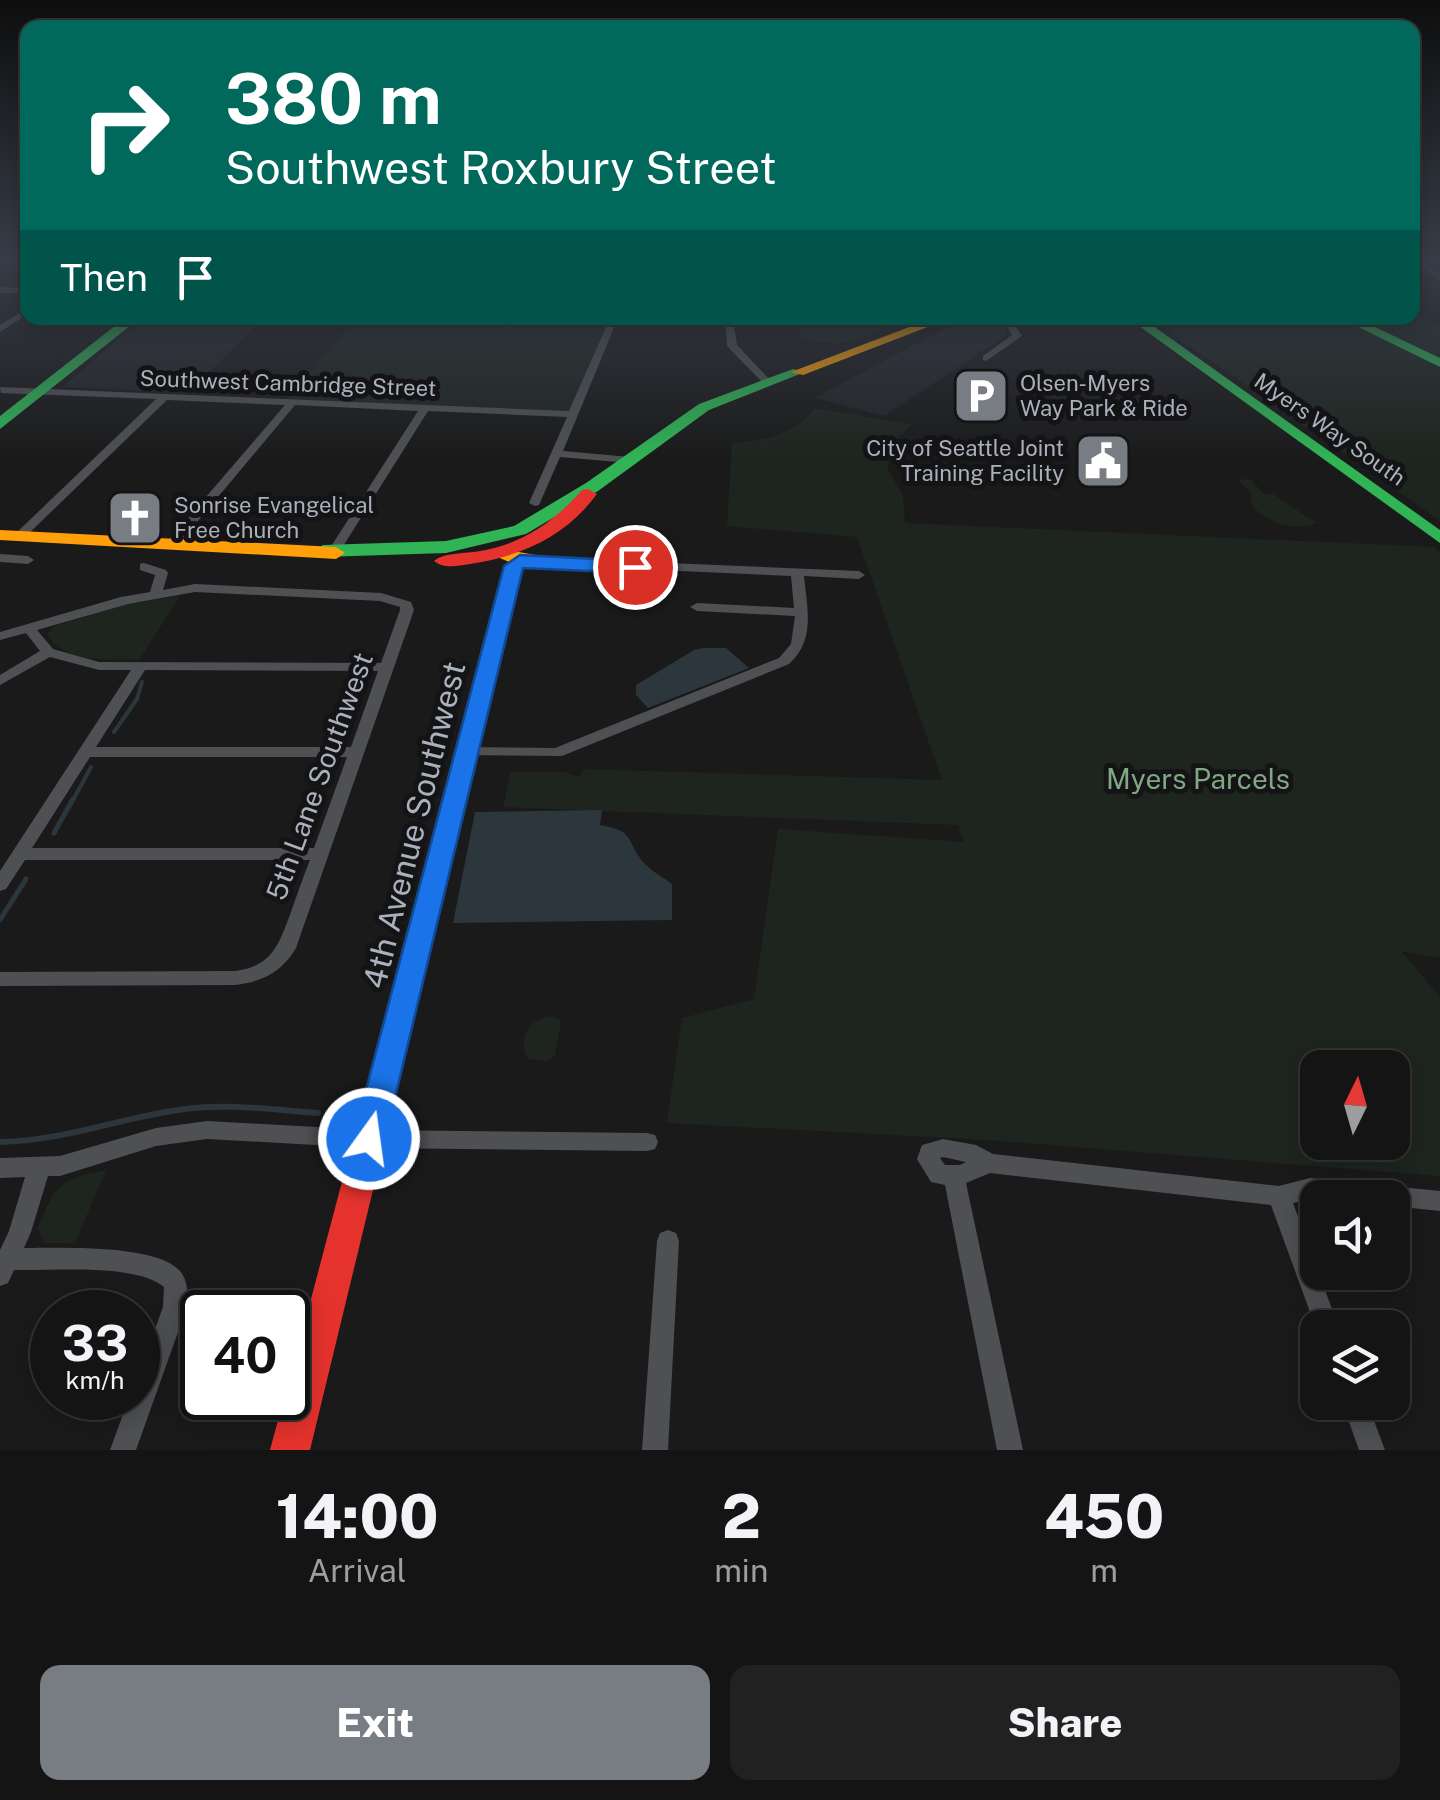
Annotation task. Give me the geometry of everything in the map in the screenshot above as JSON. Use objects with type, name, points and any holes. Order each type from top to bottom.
[{"type":"main road","points":[[0,424],[123,326]]},
{"type":"main road","points":[[513,555],[520,530],[592,487],[691,413],[923,326]]},
{"type":"main road","name":"Myers Way South","points":[[1132,326],[1191,362]]},
{"type":"main road","name":"Myers Way South","points":[[1144,326],[1440,538]]},
{"type":"main road","points":[[1362,326],[1440,363]]},
{"type":"main road","points":[[1401,326],[1440,344]]},
{"type":"main road","points":[[329,549],[403,560],[513,555],[592,487]]},
{"type":"main road","points":[[10,536],[513,555]]},
{"type":"main road","name":"4th Avenue Southwest","points":[[290,1450],[513,555]]},
{"type":"street","points":[[535,502],[611,326]]},
{"type":"street","points":[[730,326],[732,346],[768,383]]},
{"type":"street","points":[[986,358],[1018,336],[1011,326]]},
{"type":"street","name":"Southwest Cambridge Street","points":[[1,390],[574,414]]},
{"type":"street","points":[[10,536],[164,398]]},
{"type":"street","points":[[173,543],[292,403]]},
{"type":"street","points":[[329,549],[425,408]]},
{"type":"street","points":[[556,454],[630,460]]},
{"type":"street","points":[[513,555],[859,576]]},
{"type":"street","points":[[0,558],[28,560]]},
{"type":"street","points":[[0,636],[156,593],[162,573],[144,567]]},
{"type":"street","points":[[466,752],[541,754],[576,747],[780,663],[796,652],[801,639],[796,573]]},
{"type":"street","name":"5th Lane Southwest","points":[[0,979],[234,978],[270,968],[287,948],[388,667],[406,605],[398,600],[210,588],[156,593]]},
{"type":"street","points":[[697,608],[800,612]]},
{"type":"street","points":[[30,629],[48,652],[84,664],[388,667]]},
{"type":"street","points":[[0,681],[48,652]]},
{"type":"street","points":[[0,886],[140,667]]},
{"type":"street","points":[[86,752],[358,752]]},
{"type":"street","points":[[20,854],[321,854]]},
{"type":"street","points":[[0,1168],[40,1168],[182,1132],[647,1142]]},
{"type":"street","points":[[989,1163],[954,1177],[939,1175],[931,1168],[930,1152],[951,1148],[989,1163],[1279,1196],[1310,1188],[1440,1201]]},
{"type":"street","points":[[40,1168],[4,1267],[148,1265],[170,1276],[177,1291],[175,1307],[122,1450]]},
{"type":"street","points":[[954,1177],[1010,1450]]},
{"type":"street","points":[[1279,1196],[1320,1310]]},
{"type":"street","points":[[655,1450],[668,1241]]},
{"type":"street","points":[[1361,1420],[1372,1450]]},
{"type":"shaded area","points":[[135,326],[256,326],[188,393],[62,387]]},
{"type":"shaded area","points":[[950,326],[1004,326],[1008,334],[884,416],[815,398]]},
{"type":"shaded area","points":[[726,648],[749,668],[648,708],[636,695],[636,685],[694,650]]},
{"type":"shaded area","points":[[602,810],[600,825],[623,832],[643,862],[672,884],[672,920],[453,923],[475,812]]},
{"type":"green space","points":[[349,326],[606,326],[572,409],[566,411],[287,400]]},
{"type":"green space","points":[[800,326],[898,326],[839,344],[801,339]]},
{"type":"green space","points":[[1161,326],[1440,326],[1440,521]]},
{"type":"green space","name":"Myers Parcels","points":[[815,408],[912,424],[897,439],[887,468],[903,495],[905,523],[1434,547],[1440,553],[1440,958],[1401,951],[1440,997],[1440,1176],[987,1140],[667,1123],[682,1018],[754,999],[778,829],[964,842],[958,825],[503,807],[511,772],[563,772],[581,777],[583,769],[942,780],[857,537],[727,526],[732,443],[778,435],[797,425]]},
{"type":"green space","points":[[1238,479],[1251,480],[1264,494],[1273,494],[1316,523],[1298,527],[1271,520],[1250,503],[1252,495]]},
{"type":"green space","points":[[180,596],[139,660],[75,655],[54,644],[47,634],[55,626],[126,604]]},
{"type":"green space","points":[[554,1016],[561,1021],[555,1056],[548,1061],[528,1059],[524,1043],[528,1030],[538,1020]]},
{"type":"green space","points":[[106,1170],[75,1243],[44,1243],[38,1228],[55,1193],[69,1181]]},
{"type":"waterway","points":[[114,732],[137,699],[142,682]]},
{"type":"waterway","points":[[72,802],[91,767]]},
{"type":"waterway","points":[[54,833],[73,799]]},
{"type":"waterway","points":[[0,920],[26,879]]},
{"type":"waterway","points":[[0,1142],[47,1138],[202,1107],[318,1113]]},
{"type":"traffic: fast","points":[[0,424],[123,326]]},
{"type":"traffic: fast","points":[[1145,326],[1440,538]]},
{"type":"traffic: fast","points":[[1362,326],[1440,363]]},
{"type":"traffic: fast","points":[[323,551],[446,547],[520,530],[592,487],[704,407],[798,372]]},
{"type":"traffic: slow","points":[[798,372],[923,326]]},
{"type":"traffic: slow","points":[[0,535],[336,553]]},
{"type":"traffic: slow","points":[[502,555],[539,561]]},
{"type":"traffic: slow","points":[[440,860],[514,566]]},
{"type":"traffic: jam","points":[[443,561],[505,551],[542,536],[574,511],[588,494]]},
{"type":"traffic: jam","points":[[290,1450],[440,860]]},
{"type":"place","name":"Olsen-Myers Way Park & Ride","points":[[981,396]]},
{"type":"place","name":"City of Seattle Joint Training Facility","points":[[1103,461]]},
{"type":"place","name":"Sonrise Evangelical Free Church","points":[[135,518]]},
{"type":"route","points":[[369,1139],[514,566],[520,561],[635,567]]}]
